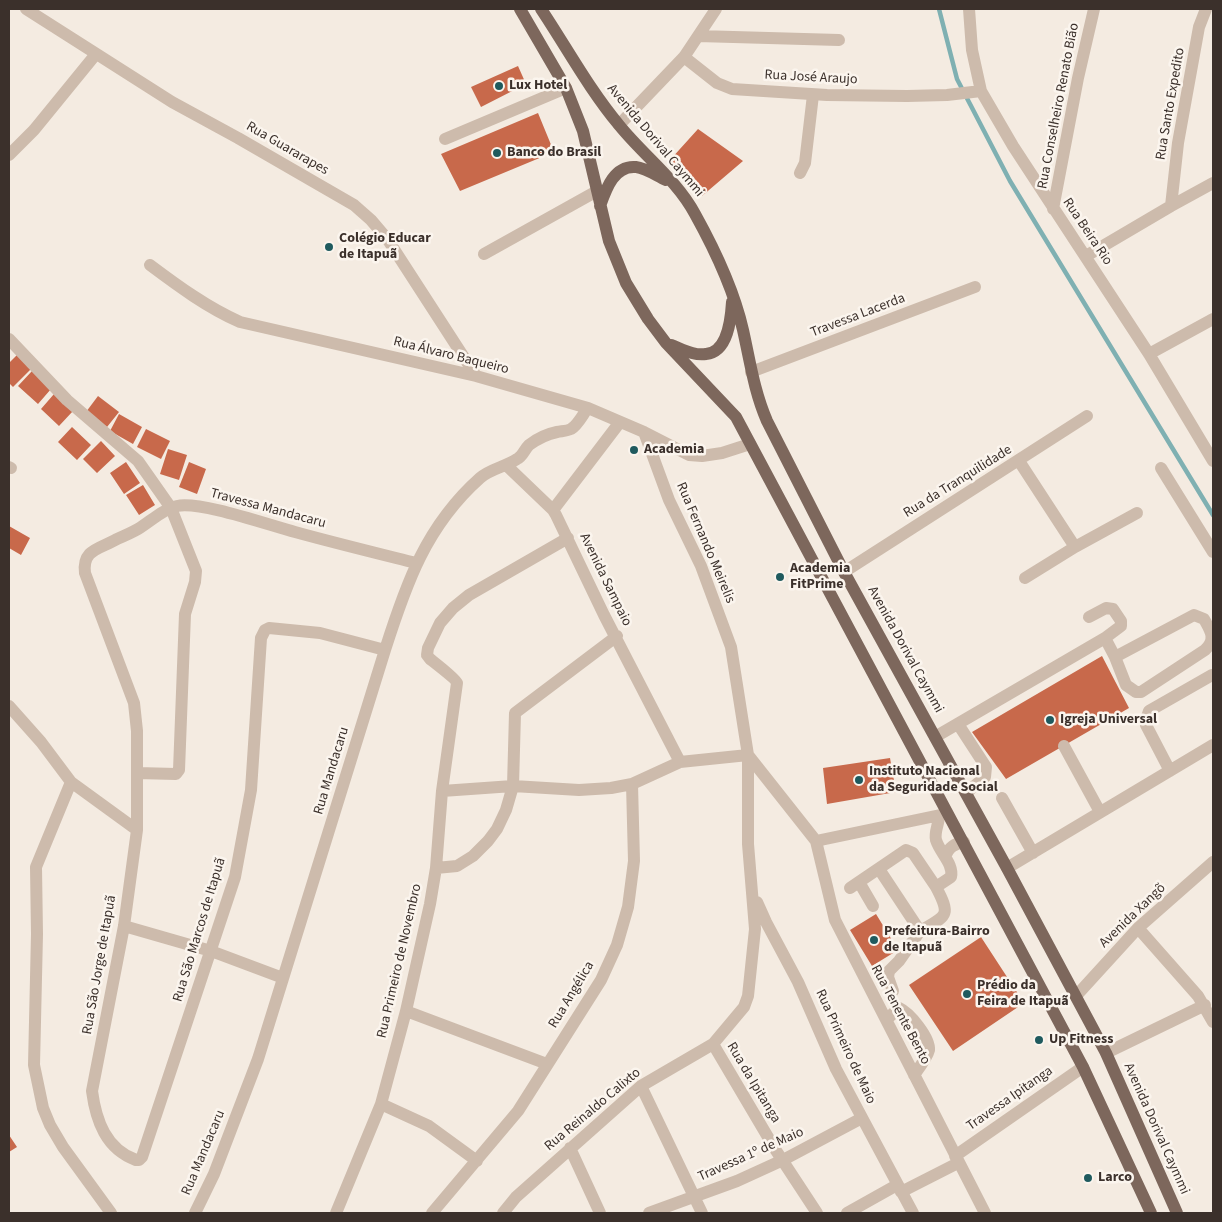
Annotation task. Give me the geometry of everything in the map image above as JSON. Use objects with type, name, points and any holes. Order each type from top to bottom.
[{"type":"main road","points":[[520,9],[566,88],[583,131],[608,241],[626,283],[648,319],[666,343],[736,418],[944,815],[964,842],[1083,1067],[1151,1213]]},
{"type":"main road","name":"Avenida Dorival Caymmi","points":[[541,9],[583,77],[619,125],[673,184],[694,212],[715,253],[733,297],[743,328],[751,372],[767,421],[844,572],[966,792],[1106,1053],[1177,1213]]},
{"type":"main road","points":[[600,206],[612,180],[619,172],[626,169],[636,167],[673,184]]},
{"type":"main road","points":[[666,343],[697,354],[708,355],[724,341],[729,329],[733,297]]},
{"type":"street","name":"Rua Guararapes","points":[[26,9],[172,102],[354,205],[371,220],[388,240],[476,376]]},
{"type":"street","points":[[619,125],[684,57],[716,9]]},
{"type":"street","name":"Rua Beira Rio","points":[[969,9],[976,91],[1149,354],[1213,461]]},
{"type":"street","name":"Rua Conselheiro Renato Bião","points":[[1053,209],[1078,78],[1094,9]]},
{"type":"street","name":"Rua Santo Expedito","points":[[1171,206],[1179,134],[1199,27],[1206,9]]},
{"type":"street","points":[[698,36],[839,40]]},
{"type":"street","points":[[9,156],[34,130],[96,54]]},
{"type":"street","name":"Rua José Araujo","points":[[684,57],[717,83],[732,89],[813,94],[907,96],[947,95],[976,91]]},
{"type":"street","points":[[445,139],[566,88]]},
{"type":"street","points":[[800,173],[805,163],[813,94]]},
{"type":"street","points":[[1086,256],[1171,206],[1213,184]]},
{"type":"street","points":[[484,254],[596,191]]},
{"type":"street","name":"Rua Álvaro Baqueiro","points":[[150,265],[175,284],[240,322],[476,376],[588,408],[644,432],[689,455],[702,456],[722,453],[750,444]]},
{"type":"street","name":"Travessa Lacerda","points":[[751,372],[975,288]]},
{"type":"street","points":[[1149,354],[1213,319]]},
{"type":"street","points":[[9,339],[67,400],[138,461],[171,508],[196,571],[196,582],[185,614],[179,770],[176,774],[137,773]]},
{"type":"street","name":"Rua Mandacaru","points":[[195,1213],[214,1174],[258,1060],[400,602],[416,563],[432,534],[455,504],[481,477],[522,456],[530,445],[543,436],[574,427],[588,408]]},
{"type":"street","name":"Rua da Tranquilidade","points":[[844,572],[1087,416]]},
{"type":"street","points":[[553,510],[620,422]]},
{"type":"street","name":"Rua Fernando Meirelis","points":[[644,432],[669,500],[701,566],[731,647],[748,755],[748,844],[752,893]]},
{"type":"street","points":[[1019,461],[1075,547]]},
{"type":"street","name":"Avenida Sampaio","points":[[506,465],[553,510],[604,615],[617,636],[680,762]]},
{"type":"street","points":[[1161,468],[1213,552]]},
{"type":"street","name":"Travessa Mandacaru","points":[[91,551],[137,530],[171,508],[179,505],[219,511],[296,533],[416,563]]},
{"type":"street","points":[[1025,578],[1075,547],[1137,513]]},
{"type":"street","name":"Rua Primeiro de Novembro","points":[[336,1213],[381,1104],[406,1011],[430,904],[436,868],[442,791],[457,681],[427,655],[428,648],[440,623],[453,608],[469,595],[568,538]]},
{"type":"street","name":"Rua São Jorge de Itapuã","points":[[91,551],[84,564],[84,573],[134,703],[137,731],[137,830],[124,926],[92,1092],[94,1106]]},
{"type":"street","points":[[935,737],[1105,638],[1121,626],[1121,622],[1113,609],[1106,608],[1089,617]]},
{"type":"street","points":[[1105,638],[1126,685],[1136,692],[1141,692],[1205,650],[1209,646],[1212,635],[1204,619],[1194,615],[1115,657]]},
{"type":"street","name":"Rua São Marcos de Itapuã","points":[[94,1106],[101,1125],[113,1147],[120,1153],[139,1160],[145,1150],[235,876],[251,790],[261,638],[263,633],[269,628],[320,633],[385,650]]},
{"type":"street","points":[[436,868],[457,866],[473,856],[497,829],[506,810],[513,786],[515,713],[617,636]]},
{"type":"street","points":[[1170,770],[1146,724],[1147,715],[1149,711],[1212,676]]},
{"type":"street","points":[[9,706],[41,742],[71,782],[137,830]]},
{"type":"street","points":[[958,724],[986,767],[985,777],[966,792]]},
{"type":"street","points":[[1064,746],[1100,812]]},
{"type":"street","points":[[1007,868],[1213,746]]},
{"type":"street","points":[[442,791],[513,786],[580,790],[611,788],[632,784],[680,762],[748,755]]},
{"type":"street","name":"Rua Tenente Bento","points":[[748,755],[816,841],[835,920],[865,981],[887,1019],[956,1160],[985,1213]]},
{"type":"street","points":[[71,782],[36,867],[37,934],[34,1065],[43,1108],[50,1126],[111,1213]]},
{"type":"street","name":"Rua Angélica","points":[[432,1213],[518,1111],[601,980],[617,945],[628,907],[634,862],[632,784]]},
{"type":"street","points":[[1002,798],[1033,853]]},
{"type":"street","points":[[816,841],[944,815]]},
{"type":"street","points":[[936,887],[951,877],[952,870],[944,857],[936,837],[944,815]]},
{"type":"street","points":[[944,857],[947,850],[955,844],[964,842]]},
{"type":"street","points":[[873,906],[855,885],[903,850],[909,850],[936,887],[945,905],[942,918],[920,932],[899,961],[889,971],[888,977],[893,990]]},
{"type":"street","name":"Avenida Xangõ","points":[[1076,996],[1138,928],[1213,862]]},
{"type":"street","points":[[879,869],[920,932]]},
{"type":"street","name":"Rua Reinaldo Calixto","points":[[503,1213],[516,1197],[641,1086],[712,1044],[744,1007],[748,996],[756,929],[752,893]]},
{"type":"street","name":"Rua Primeiro de Maio","points":[[752,893],[798,982],[836,1069],[913,1213]]},
{"type":"street","points":[[124,926],[211,951],[284,978]]},
{"type":"street","points":[[1138,928],[1190,985],[1205,1005],[1213,1022]]},
{"type":"street","points":[[1106,1053],[1205,1005]]},
{"type":"street","points":[[887,1019],[899,1008],[906,1011],[928,1043],[928,1054],[914,1075]]},
{"type":"street","points":[[406,1011],[547,1064]]},
{"type":"street","name":"Rua da Ipitanga","points":[[712,1044],[782,1160],[817,1213]]},
{"type":"street","name":"Travessa Ipitanga","points":[[847,1213],[956,1160],[1083,1067]]},
{"type":"street","points":[[641,1086],[702,1213]]},
{"type":"street","points":[[381,1104],[429,1126],[477,1161]]},
{"type":"street","name":"Travessa 1º de Maio","points":[[650,1213],[737,1181],[782,1160],[862,1118]]},
{"type":"street","points":[[570,1148],[600,1213]]},
{"type":"building","name":"Lux Hotel","points":[[518,66],[526,84],[481,107],[471,87]]},
{"type":"building","name":"Banco do Brasil","points":[[538,113],[554,152],[460,191],[441,154]]},
{"type":"building","points":[[698,129],[743,161],[702,196],[670,160]]},
{"type":"building","points":[[17,355],[31,369],[13,387],[9,383],[9,363]]},
{"type":"building","points":[[32,371],[51,389],[38,404],[18,386]]},
{"type":"building","points":[[54,394],[73,411],[59,426],[41,409]]},
{"type":"building","points":[[98,396],[119,412],[107,427],[86,412]]},
{"type":"building","points":[[119,414],[142,427],[133,444],[110,431]]},
{"type":"building","points":[[72,427],[91,445],[77,460],[58,442]]},
{"type":"building","points":[[146,429],[170,441],[161,459],[137,447]]},
{"type":"building","points":[[101,441],[115,456],[97,473],[83,459]]},
{"type":"building","points":[[168,449],[187,455],[179,480],[160,474]]},
{"type":"building","points":[[126,462],[140,483],[124,494],[110,473]]},
{"type":"building","points":[[189,462],[206,469],[197,494],[179,487]]},
{"type":"building","points":[[143,485],[155,505],[139,515],[126,495]]},
{"type":"building","points":[[9,526],[30,538],[21,555],[9,548]]},
{"type":"building","name":"Igreja Universal","points":[[1102,656],[1129,708],[1006,779],[972,732]]},
{"type":"building","name":"Instituto Nacional da Seguridade Social","points":[[890,758],[896,792],[827,804],[823,768]]},
{"type":"building","name":"Prefeitura-Bairro de Itapuã","points":[[876,914],[898,950],[872,966],[850,930]]},
{"type":"building","name":"Prédio da Feira de Itapuã","points":[[981,937],[1024,1003],[953,1051],[909,985]]},
{"type":"building","points":[[9,1135],[17,1147],[9,1152]]},
{"type":"waterway","points":[[939,9],[957,79],[1010,181],[1213,515]]},
{"type":"place","name":"Lux Hotel","points":[[499,86]]},
{"type":"place","name":"Banco do Brasil","points":[[497,153]]},
{"type":"place","name":"Colégio Educar de Itapuã","points":[[329,247]]},
{"type":"place","name":"Academia","points":[[634,450]]},
{"type":"place","name":"Academia FitPrime","points":[[780,577]]},
{"type":"place","name":"Igreja Universal","points":[[1050,720]]},
{"type":"place","name":"Instituto Nacional da Seguridade Social","points":[[859,780]]},
{"type":"place","name":"Prefeitura-Bairro de Itapuã","points":[[874,940]]},
{"type":"place","name":"Prédio da Feira de Itapuã","points":[[967,994]]},
{"type":"place","name":"Up Fitness","points":[[1039,1040]]},
{"type":"place","name":"Larco","points":[[1088,1178]]}]
